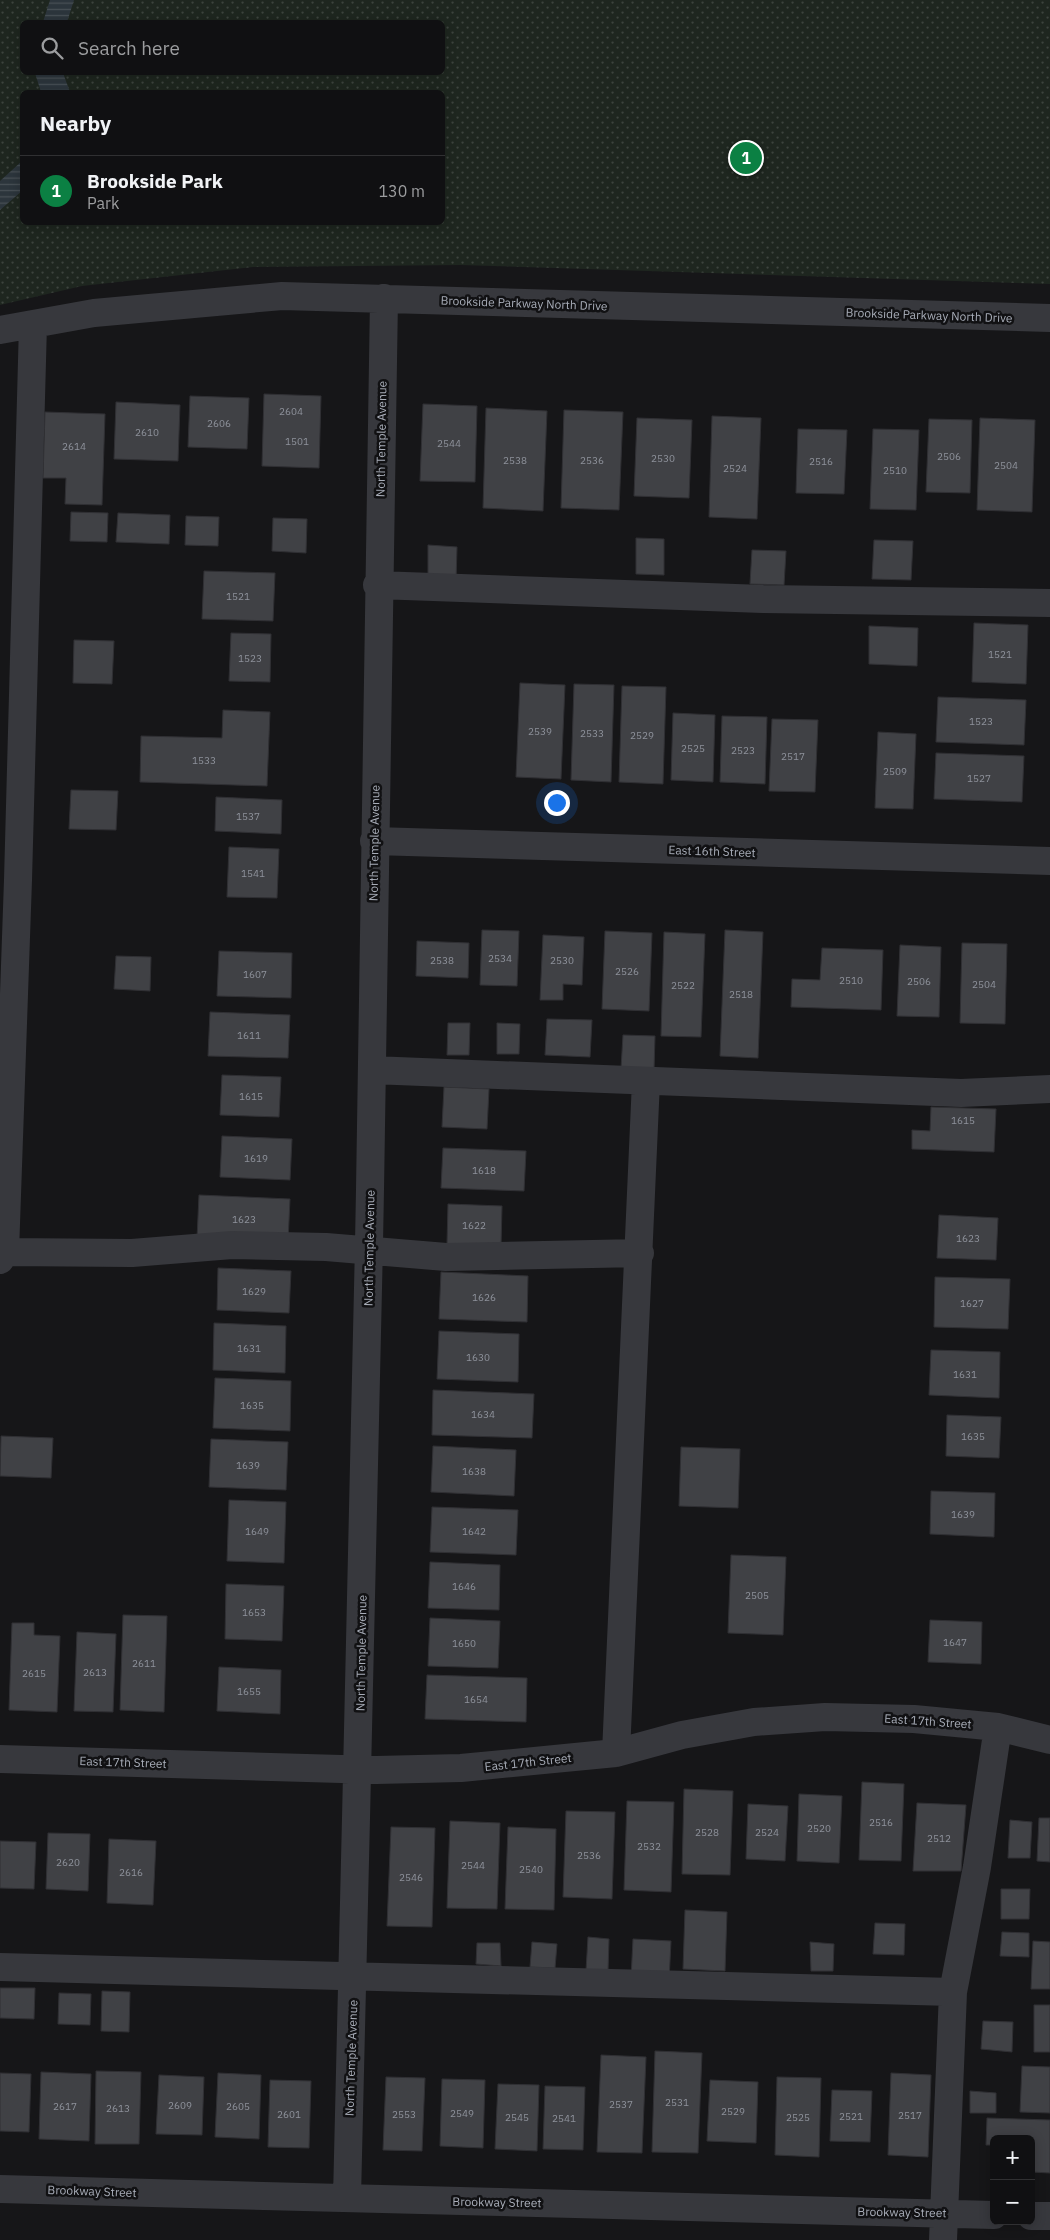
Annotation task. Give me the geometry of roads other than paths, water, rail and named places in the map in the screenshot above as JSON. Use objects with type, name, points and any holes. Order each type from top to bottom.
[{"type":"street","name":"Brookside Parkway North Drive","points":[[0,330],[94,313],[282,296],[1050,318]]},
{"type":"street","name":"North Temple Avenue","points":[[347,2198],[354,1977],[369,1250],[377,586],[384,298]]},
{"type":"street","points":[[32,324],[18,880],[2,1256],[132,1253],[232,1245],[369,1250],[446,1257],[640,1253]]},
{"type":"street","points":[[377,586],[763,600],[1050,603]]},
{"type":"street","name":"East 16th Street","points":[[374,841],[1050,861]]},
{"type":"street","points":[[372,1070],[961,1093],[1050,1089]]},
{"type":"street","points":[[616,1753],[640,1253],[646,1081]]},
{"type":"street","name":"East 17th Street","points":[[0,1759],[358,1769],[469,1768],[616,1753],[682,1735],[754,1722],[825,1717],[914,1719],[998,1727],[1050,1740]]},
{"type":"street","points":[[943,2227],[953,1992],[976,1867],[998,1727]]},
{"type":"street","points":[[0,1968],[953,1992]]},
{"type":"street","name":"Brookway Street","points":[[0,2189],[347,2198],[943,2227],[990,2216]]},
{"type":"street","points":[[1035,2216],[1050,2216]]},
{"type":"place","name":"Brookside Park","points":[[746,158]]}]
